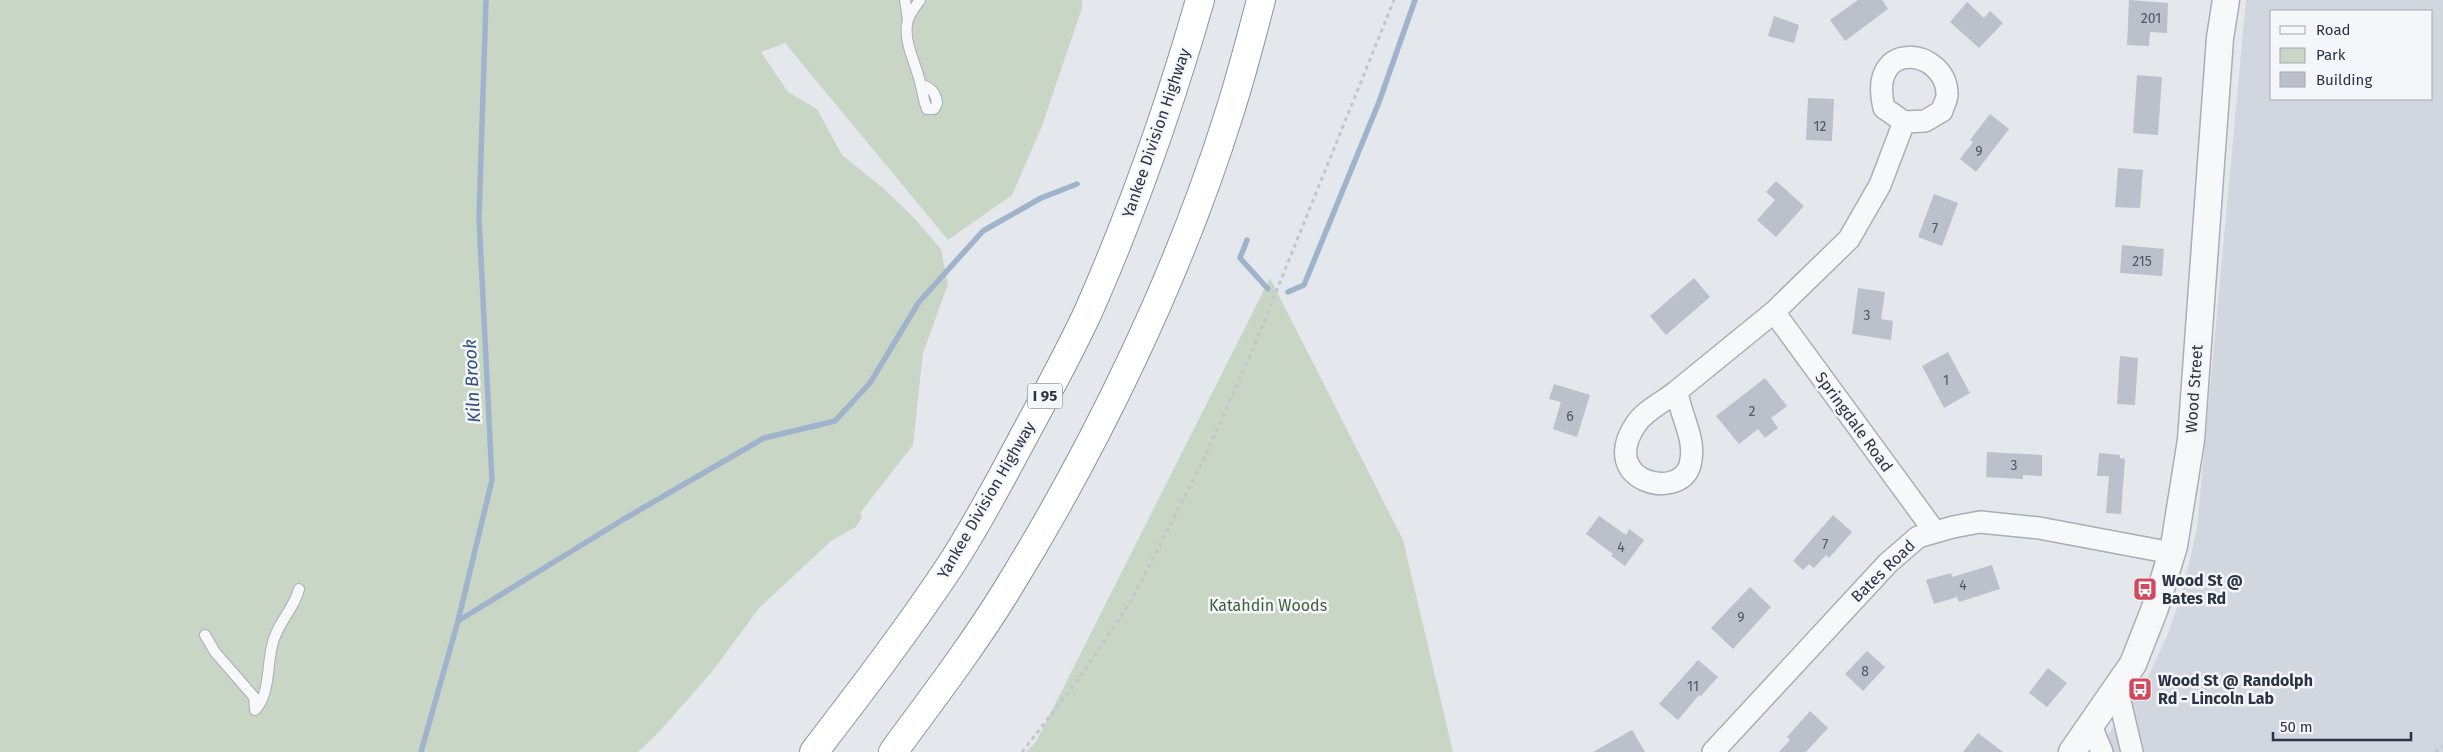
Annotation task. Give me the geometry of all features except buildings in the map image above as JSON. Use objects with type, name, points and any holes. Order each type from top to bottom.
[{"type":"highway","name":"Yankee Division Highway","points":[[814,752],[872,676],[948,568],[981,514],[1043,400],[1088,311],[1126,221],[1171,95],[1200,0]]},
{"type":"highway","points":[[893,752],[1004,594],[1056,506],[1116,391],[1171,270],[1201,192],[1229,116],[1261,0]]},
{"type":"street","name":"Wood Street","points":[[2072,752],[2133,664],[2155,608],[2172,554],[2191,440],[2220,38],[2226,0]]},
{"type":"street","points":[[1677,391],[1774,312],[1850,239],[1880,185],[1904,122]]},
{"type":"street","name":"Springdale Road","points":[[1774,312],[1935,532]]},
{"type":"street","name":"Bates Road","points":[[1713,752],[1888,563],[1918,537],[1980,522],[2039,528],[2172,554]]},
{"type":"street","points":[[2116,689],[2132,752]]},
{"type":"street","points":[[2091,726],[2102,752]]},
{"type":"lane","points":[[905,0],[908,38],[921,83],[922,98],[927,109],[934,108],[937,103],[936,96],[932,89],[925,86]]},
{"type":"lane","points":[[908,20],[920,0]]},
{"type":"lane","points":[[204,635],[215,652],[254,697],[255,710],[259,706],[267,677],[274,636],[297,598],[299,589]]},
{"type":"path","points":[[1022,752],[1078,680],[1131,601],[1204,459],[1253,348],[1394,0]]},
{"type":"path","points":[[2435,752],[2443,746]]},
{"type":"shaded area","points":[[2246,0],[2443,0],[2443,752],[2096,752],[2149,675],[2168,634],[2183,590],[2197,529]]},
{"type":"green space","points":[[0,0],[1082,0],[1082,8],[1042,126],[1012,195],[948,240],[785,43],[761,52],[788,92],[817,109],[842,155],[884,189],[915,219],[941,249],[948,284],[923,353],[913,445],[860,513],[862,517],[856,527],[831,541],[760,607],[711,673],[658,733],[638,752],[0,752]]},
{"type":"green space","name":"Katahdin Woods","points":[[1270,278],[1403,540],[1453,752],[1026,752],[1036,742]]},
{"type":"waterway","name":"Kiln Brook","points":[[421,752],[458,621],[492,480],[479,218],[486,0]]},
{"type":"waterway","points":[[1288,292],[1304,285],[1379,102],[1415,0]]},
{"type":"waterway","points":[[458,621],[624,519],[764,438],[835,421],[870,383],[919,302],[983,231],[1041,198],[1077,184]]},
{"type":"waterway","points":[[1247,240],[1240,258],[1268,289]]},
{"type":"place","name":"Wood St @ Bates Rd","points":[[2145,589]]},
{"type":"place","name":"Wood St @ Randolph Rd - Lincoln Lab","points":[[2140,689]]}]
